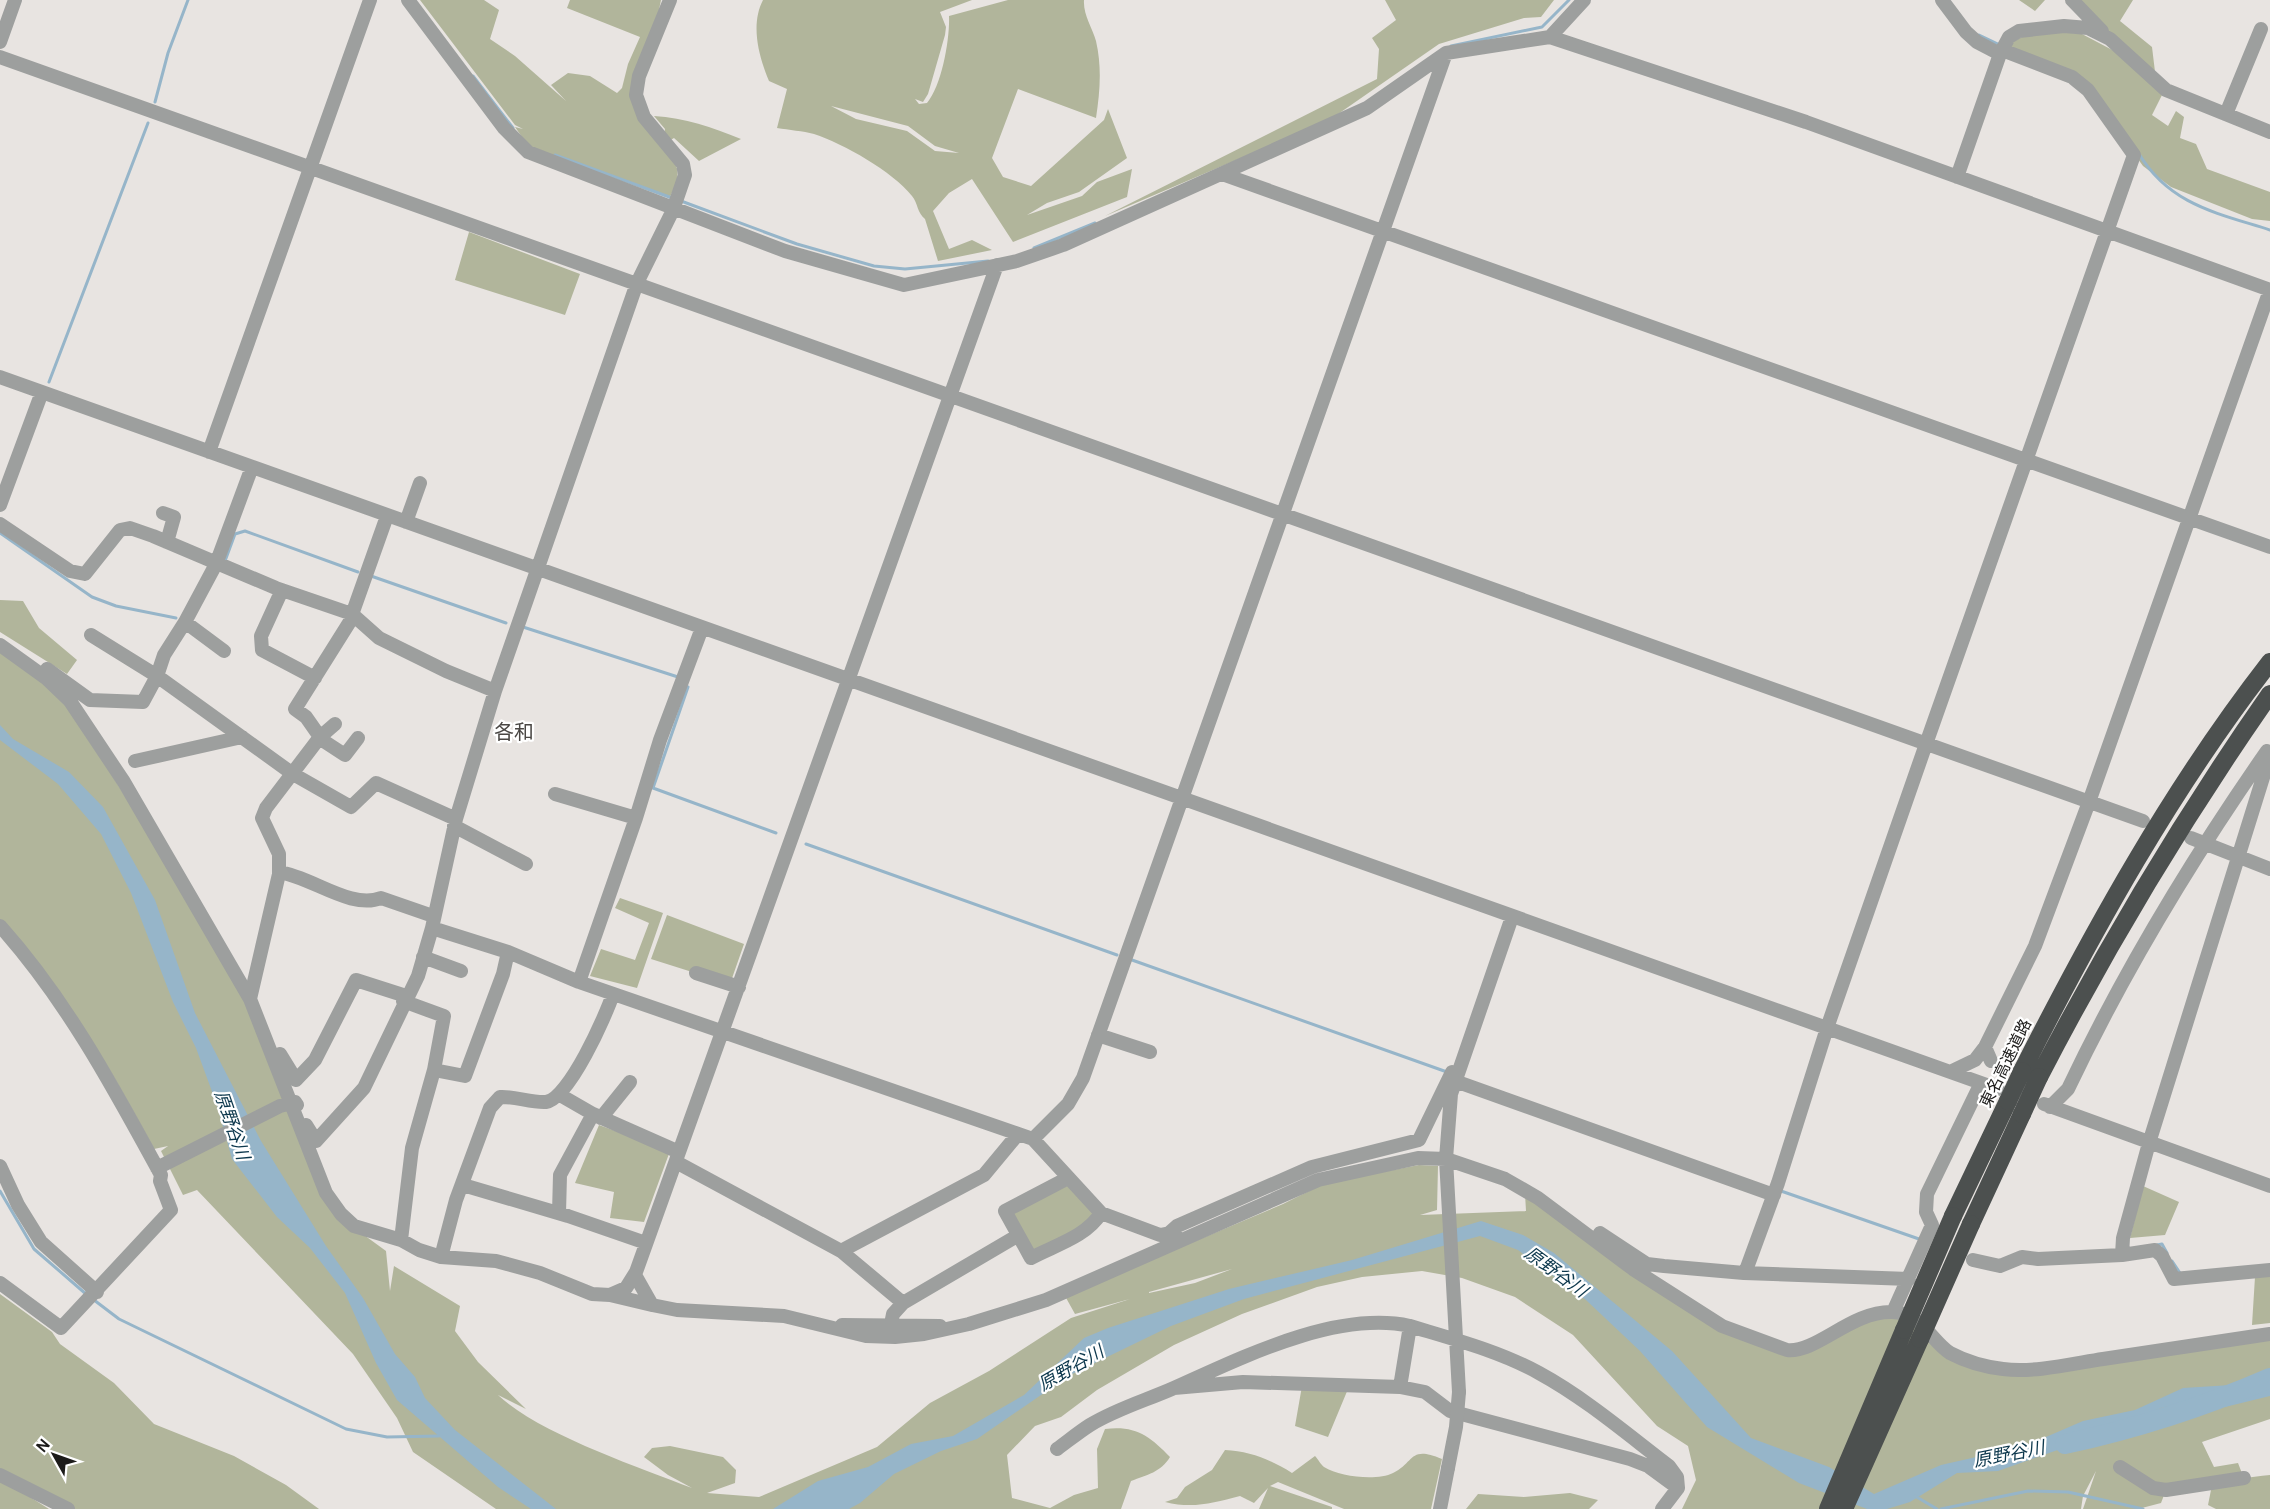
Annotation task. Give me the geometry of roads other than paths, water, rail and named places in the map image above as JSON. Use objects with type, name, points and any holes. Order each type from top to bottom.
[{"type":"highway","name":"東名高速道路","points":[[1828,1509],[1920,1339],[2022,1114],[2031,1074],[2100,923],[2152,835],[2270,662]]},
{"type":"highway","name":"東名高速道路","points":[[1844,1509],[1904,1330],[2003,1095],[2031,1074],[2151,873],[2226,756],[2270,694]]},
{"type":"street","points":[[0,42],[15,0]]},
{"type":"street","points":[[209,452],[370,0]]},
{"type":"street","points":[[408,0],[504,128],[528,152],[673,210],[785,251],[904,285],[997,265],[1063,245],[1367,108],[1446,53],[1550,37],[1806,122],[2270,290],[2089,802],[2035,946],[1985,1047],[1974,1060],[1950,1072]]},
{"type":"street","points":[[157,1168],[285,1104],[296,1102],[311,1137],[316,1141],[364,1088],[405,998],[418,975],[455,823],[495,691],[637,283],[673,210],[685,175],[683,164],[644,117],[636,95],[639,75],[670,0]]},
{"type":"street","points":[[1550,37],[1584,0]]},
{"type":"street","points":[[1745,1273],[1774,1194],[1827,1028],[2134,155],[2088,90],[2072,77],[2001,52],[1971,37],[1942,0]]},
{"type":"street","points":[[2072,0],[2110,39],[2166,90],[2270,132]]},
{"type":"street","points":[[1957,177],[2001,52],[2009,37],[2019,31],[2064,26],[2088,28],[2110,39]]},
{"type":"street","points":[[2226,114],[2261,29]]},
{"type":"street","points":[[1033,1139],[1058,1116],[1076,1093],[1446,53]]},
{"type":"street","points":[[0,57],[637,283],[950,398],[1283,513],[2143,821]]},
{"type":"street","points":[[1222,174],[2270,548]]},
{"type":"street","points":[[610,1295],[626,1288],[635,1275],[997,265]]},
{"type":"street","points":[[0,377],[1981,1083],[2003,1095]]},
{"type":"street","points":[[0,506],[42,392]]},
{"type":"street","points":[[25,663],[42,665],[90,700],[143,702],[157,676],[164,655],[185,622],[216,564],[252,467]]},
{"type":"street","points":[[406,522],[420,483]]},
{"type":"street","points":[[163,513],[174,517],[167,542]]},
{"type":"street","points":[[358,738],[345,754],[320,738],[306,717],[295,709],[352,614],[387,516]]},
{"type":"street","points":[[0,524],[70,572],[78,574],[86,574],[120,530],[130,528],[282,590],[352,614],[379,638],[446,671],[495,691]]},
{"type":"street","points":[[282,590],[261,636],[262,650],[315,678]]},
{"type":"street","points":[[185,622],[224,651]]},
{"type":"street","points":[[579,982],[636,818],[660,740],[702,628]]},
{"type":"street","points":[[91,635],[157,676],[293,774],[351,807],[376,783],[455,823],[526,864]]},
{"type":"street","points":[[0,645],[70,701],[89,726],[250,999],[266,1036],[285,1104],[326,1193],[341,1214],[354,1226],[400,1240],[419,1250],[441,1257],[496,1261],[540,1273],[592,1294],[610,1295],[678,1310],[784,1316],[866,1336],[895,1337],[958,1327],[1046,1300],[1318,1180],[1371,1166],[1418,1158],[1446,1162],[1505,1179],[1538,1198],[1568,1211],[1647,1264],[1745,1273],[1909,1279]]},
{"type":"street","points":[[250,999],[279,872],[279,854],[262,818],[266,808],[320,738],[335,724]]},
{"type":"street","points":[[135,760],[242,737]]},
{"type":"street","points":[[2270,747],[2197,841],[2068,1089],[2046,1105],[2270,1186]]},
{"type":"street","points":[[2122,1255],[2123,1238],[2149,1143],[2270,756]]},
{"type":"street","points":[[555,794],[636,818]]},
{"type":"street","points":[[2197,841],[2238,859],[2270,869]]},
{"type":"street","points":[[279,872],[294,874],[358,901],[372,902],[381,898],[432,922],[579,982],[1033,1139],[1101,1213],[1160,1235],[1240,1207],[1281,1197]]},
{"type":"street","points":[[1440,1509],[1456,1427],[1459,1392],[1446,1162],[1455,1081],[1512,916]]},
{"type":"street","points":[[0,926],[33,963],[78,1028],[157,1168],[171,1210],[61,1328],[0,1282]]},
{"type":"street","points":[[434,1070],[465,1076],[503,974],[508,952]]},
{"type":"street","points":[[423,957],[461,971]]},
{"type":"street","points":[[696,974],[738,987]]},
{"type":"street","points":[[266,1036],[271,1038],[296,1080],[315,1060],[356,980],[405,998],[444,1016],[434,1070],[412,1148],[400,1240]]},
{"type":"street","points":[[441,1257],[456,1200],[490,1108],[500,1096],[548,1102],[560,1095],[594,1037],[613,994]]},
{"type":"street","points":[[1098,1035],[1150,1052]]},
{"type":"street","points":[[1985,1047],[1991,1061]]},
{"type":"street","points":[[1168,1234],[1177,1226],[1312,1167],[1419,1140],[1444,1086],[1454,1068],[1461,1063]]},
{"type":"street","points":[[1455,1081],[1774,1194]]},
{"type":"street","points":[[559,1213],[560,1175],[597,1116],[630,1082]]},
{"type":"street","points":[[1893,1312],[1927,1245],[1932,1225],[1926,1212],[1927,1194],[1981,1083]]},
{"type":"street","points":[[560,1095],[678,1157],[841,1251],[903,1303]]},
{"type":"street","points":[[841,1251],[984,1175],[1018,1134]]},
{"type":"street","points":[[0,1166],[18,1205],[41,1242],[97,1292]]},
{"type":"street","points":[[1068,1178],[1005,1211],[1031,1258],[1085,1232],[1094,1225],[1101,1213]]},
{"type":"street","points":[[463,1185],[559,1213],[646,1243]]},
{"type":"street","points":[[1538,1198],[1633,1269],[1722,1326],[1787,1350],[1798,1351],[1850,1321],[1893,1312],[1914,1320],[1931,1331],[1939,1344],[1951,1353],[2004,1369],[2055,1366],[2270,1334]]},
{"type":"street","points":[[891,1324],[893,1314],[903,1303],[1017,1236]]},
{"type":"street","points":[[1973,1260],[2000,1266],[2022,1257],[2038,1259],[2122,1255],[2155,1250],[2162,1256],[2174,1279],[2270,1270]]},
{"type":"street","points":[[635,1275],[652,1305]]},
{"type":"street","points":[[1057,1449],[1091,1424],[1290,1340],[1362,1323],[1394,1322],[1455,1339],[1538,1372],[1568,1390],[1669,1466],[1677,1477],[1678,1488],[1662,1509]]},
{"type":"street","points":[[822,1325],[891,1324],[958,1327]]},
{"type":"street","points":[[1400,1387],[1410,1326]]},
{"type":"street","points":[[1174,1388],[1243,1382],[1400,1387],[1425,1392],[1449,1411],[1648,1466],[1678,1488]]},
{"type":"street","points":[[2120,1467],[2153,1488],[2166,1490],[2224,1479],[2244,1478]]},
{"type":"street","points":[[0,1475],[68,1509]]},
{"type":"water","points":[[0,725],[13,739],[69,772],[103,807],[155,900],[195,1013],[261,1141],[326,1246],[363,1298],[395,1354],[415,1377],[425,1398],[455,1430],[556,1509],[531,1509],[498,1487],[397,1400],[376,1363],[345,1293],[310,1248],[277,1217],[232,1159],[217,1105],[196,1048],[173,1002],[131,893],[101,834],[58,784],[0,740]]},
{"type":"water","points":[[1481,1221],[1523,1235],[1554,1253],[1672,1351],[1751,1438],[1829,1467],[1874,1494],[1941,1465],[2025,1446],[2083,1421],[2135,1410],[2183,1388],[2247,1384],[2270,1374],[2270,1396],[2225,1407],[2180,1404],[2161,1408],[2089,1439],[1998,1471],[1957,1473],[1910,1502],[1887,1509],[1867,1509],[1799,1483],[1707,1427],[1640,1351],[1586,1300],[1518,1250],[1480,1236],[1244,1299],[1171,1326],[1070,1375],[977,1439],[941,1451],[894,1474],[860,1503],[849,1509],[773,1509],[818,1481],[868,1467],[911,1444],[953,1436],[1024,1395],[1084,1338],[1108,1328],[1229,1289],[1352,1260]]},
{"type":"waterway","points":[[155,102],[168,53],[188,0]]},
{"type":"waterway","points":[[1451,46],[1542,27],[1569,0]]},
{"type":"waterway","points":[[1979,35],[2000,45]]},
{"type":"waterway","points":[[473,76],[513,128]]},
{"type":"waterway","points":[[49,382],[148,123]]},
{"type":"waterway","points":[[2139,154],[2151,171],[2180,196],[2213,212],[2270,230]]},
{"type":"waterway","points":[[555,155],[672,198]]},
{"type":"waterway","points":[[681,201],[797,244],[874,266],[905,269],[988,261]]},
{"type":"waterway","points":[[1034,248],[1095,223]]},
{"type":"waterway","points":[[225,561],[235,534],[245,531],[358,572]]},
{"type":"waterway","points":[[0,533],[92,597],[116,606],[176,618]]},
{"type":"waterway","points":[[371,576],[506,623]]},
{"type":"waterway","points":[[523,627],[678,677]]},
{"type":"waterway","points":[[688,687],[653,788],[776,833]]},
{"type":"waterway","points":[[806,844],[1117,955]]},
{"type":"waterway","points":[[1132,960],[1447,1072]]},
{"type":"waterway","points":[[0,1191],[34,1249],[86,1294]]},
{"type":"waterway","points":[[1781,1191],[1919,1239]]},
{"type":"waterway","points":[[2157,1245],[2162,1244],[2167,1253]]},
{"type":"waterway","points":[[2172,1261],[2180,1273]]},
{"type":"waterway","points":[[94,1300],[119,1319],[346,1429],[387,1437],[439,1436]]},
{"type":"waterway","name":"原野谷川","points":[[2065,1444],[2169,1416],[2270,1378]]},
{"type":"waterway","points":[[1941,1509],[2028,1491],[2068,1492],[2143,1509]]},
{"type":"waterway","points":[[1915,1496],[1937,1509]]},
{"type":"district","name":"各和","points":[[514,732]]}]
